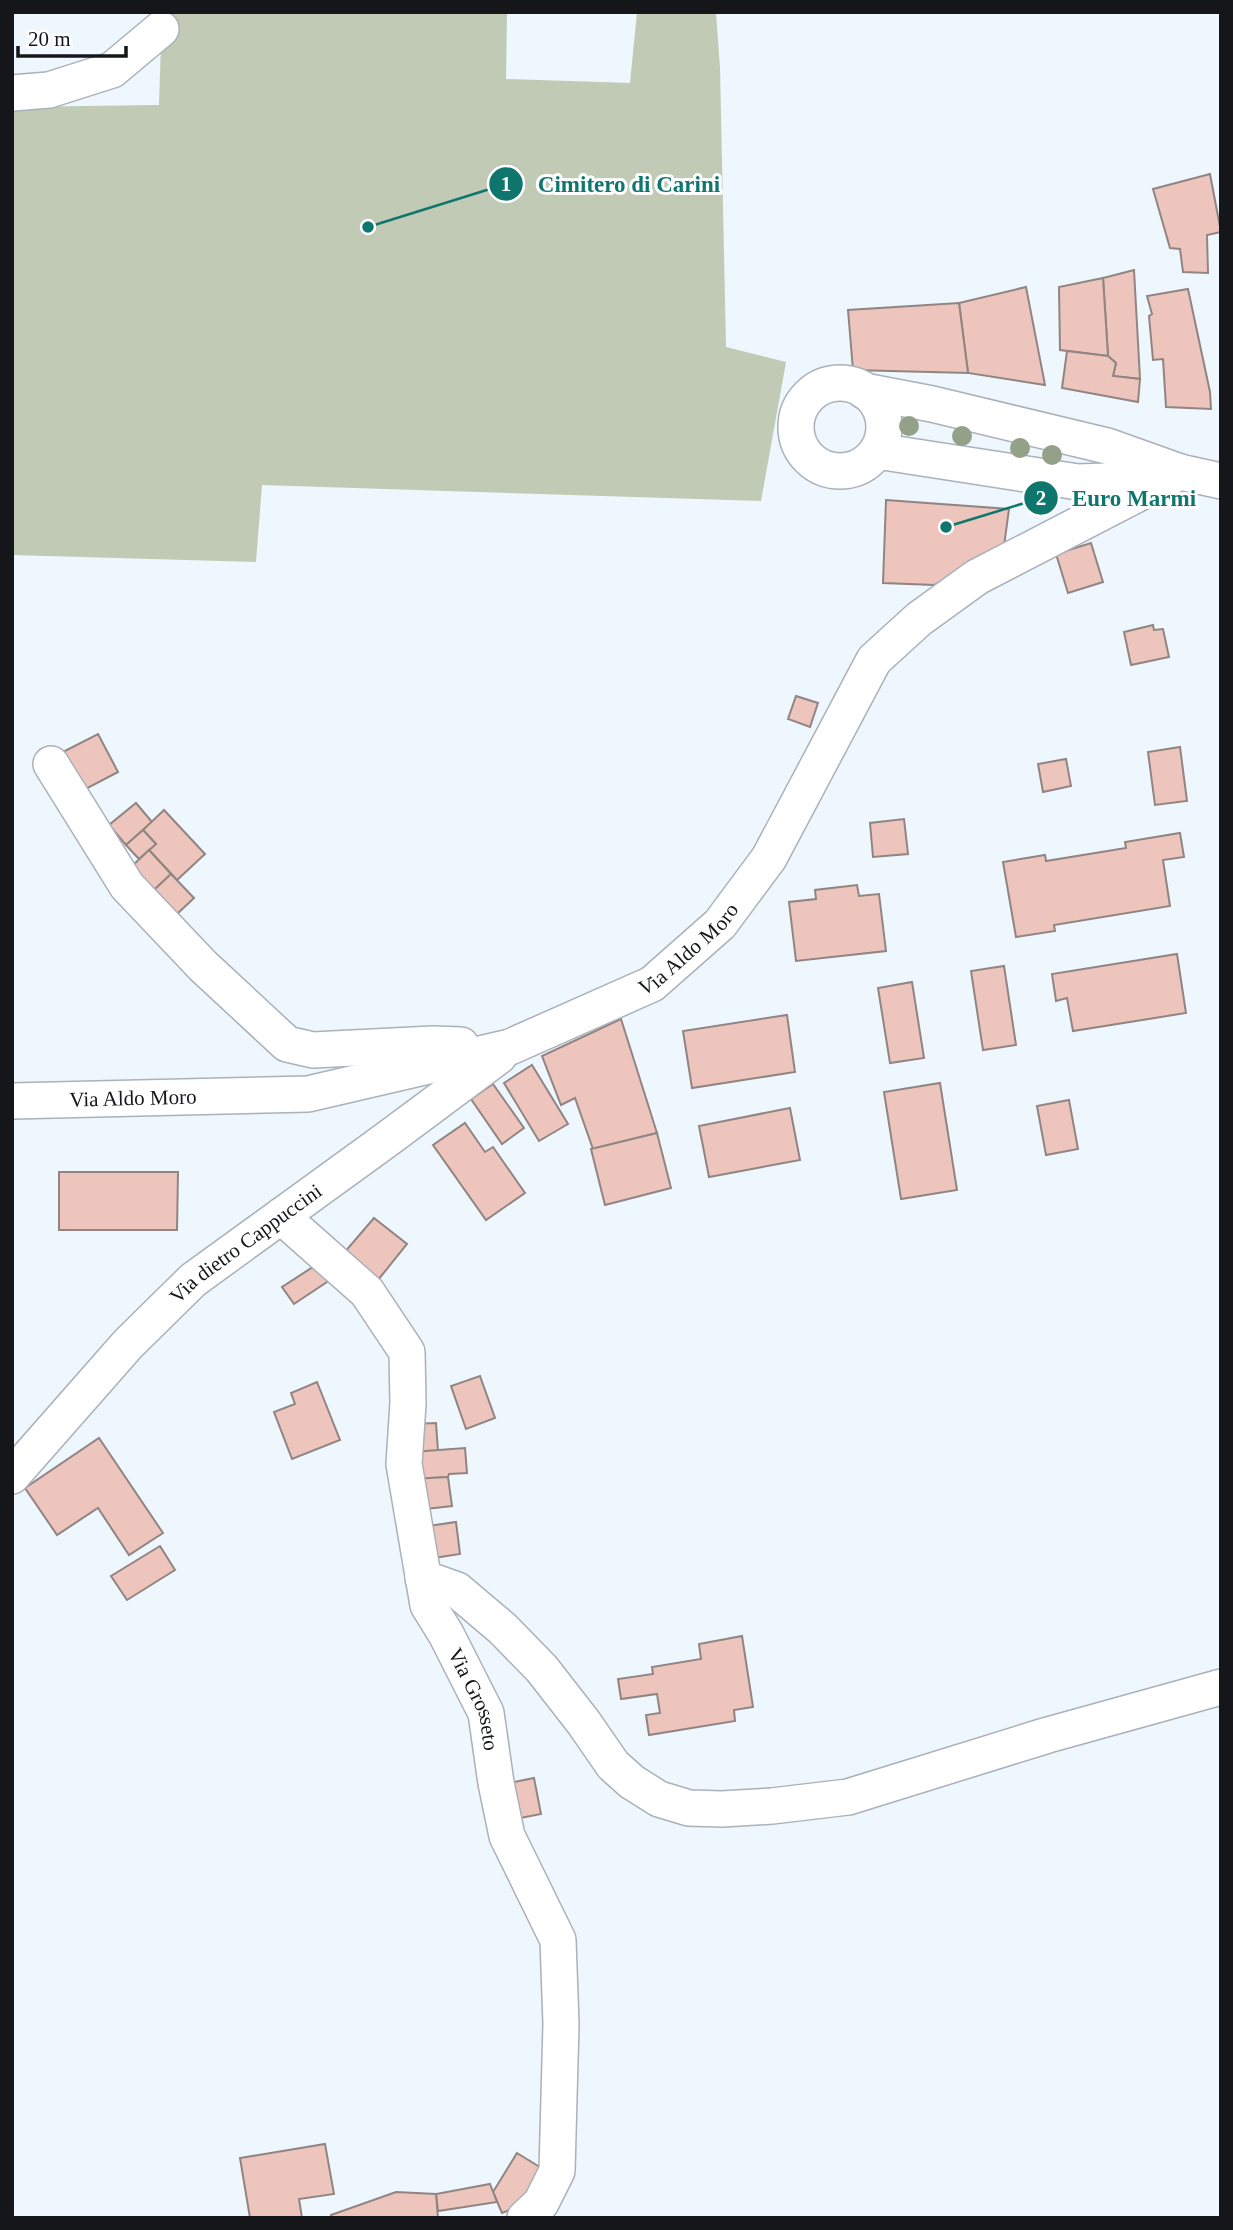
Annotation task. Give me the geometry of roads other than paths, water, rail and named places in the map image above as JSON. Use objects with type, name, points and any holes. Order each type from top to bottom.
[{"type":"street","points":[[12,93],[49,90],[112,70],[161,29]]},
{"type":"street","points":[[832,383],[847,383],[873,397],[884,423],[883,437],[877,451],[867,462],[840,471],[826,469],[813,462],[803,452],[797,439],[799,410],[807,397],[818,388],[832,383]]},
{"type":"street","points":[[864,391],[1107,446],[1180,472],[1221,481]]},
{"type":"street","points":[[877,451],[1078,482],[1180,472]]},
{"type":"street","name":"Via Aldo Moro","points":[[12,1101],[308,1094],[510,1047],[652,984],[720,924],[769,858],[874,660],[919,619],[977,577],[1180,472]]},
{"type":"street","points":[[51,764],[127,886],[203,966],[287,1044],[313,1050],[432,1044],[510,1047]]},
{"type":"street","name":"Via dietro Cappuccini","points":[[12,1476],[128,1344],[193,1280],[510,1047]]},
{"type":"street","name":"Via Grosseto","points":[[281,1216],[367,1292],[407,1352],[408,1403],[404,1464],[428,1605],[446,1634],[486,1713],[496,1783],[508,1836],[558,1940],[561,2024],[557,2171],[541,2203],[525,2218]]},
{"type":"street","points":[[423,1578],[457,1590],[503,1629],[542,1669],[613,1765],[632,1782],[659,1798],[689,1808],[772,1806],[848,1797],[1048,1735],[1221,1687]]},
{"type":"place","name":"Cimitero di Carini","points":[[368,227]]},
{"type":"place","name":"Euro Marmi","points":[[946,527]]}]
